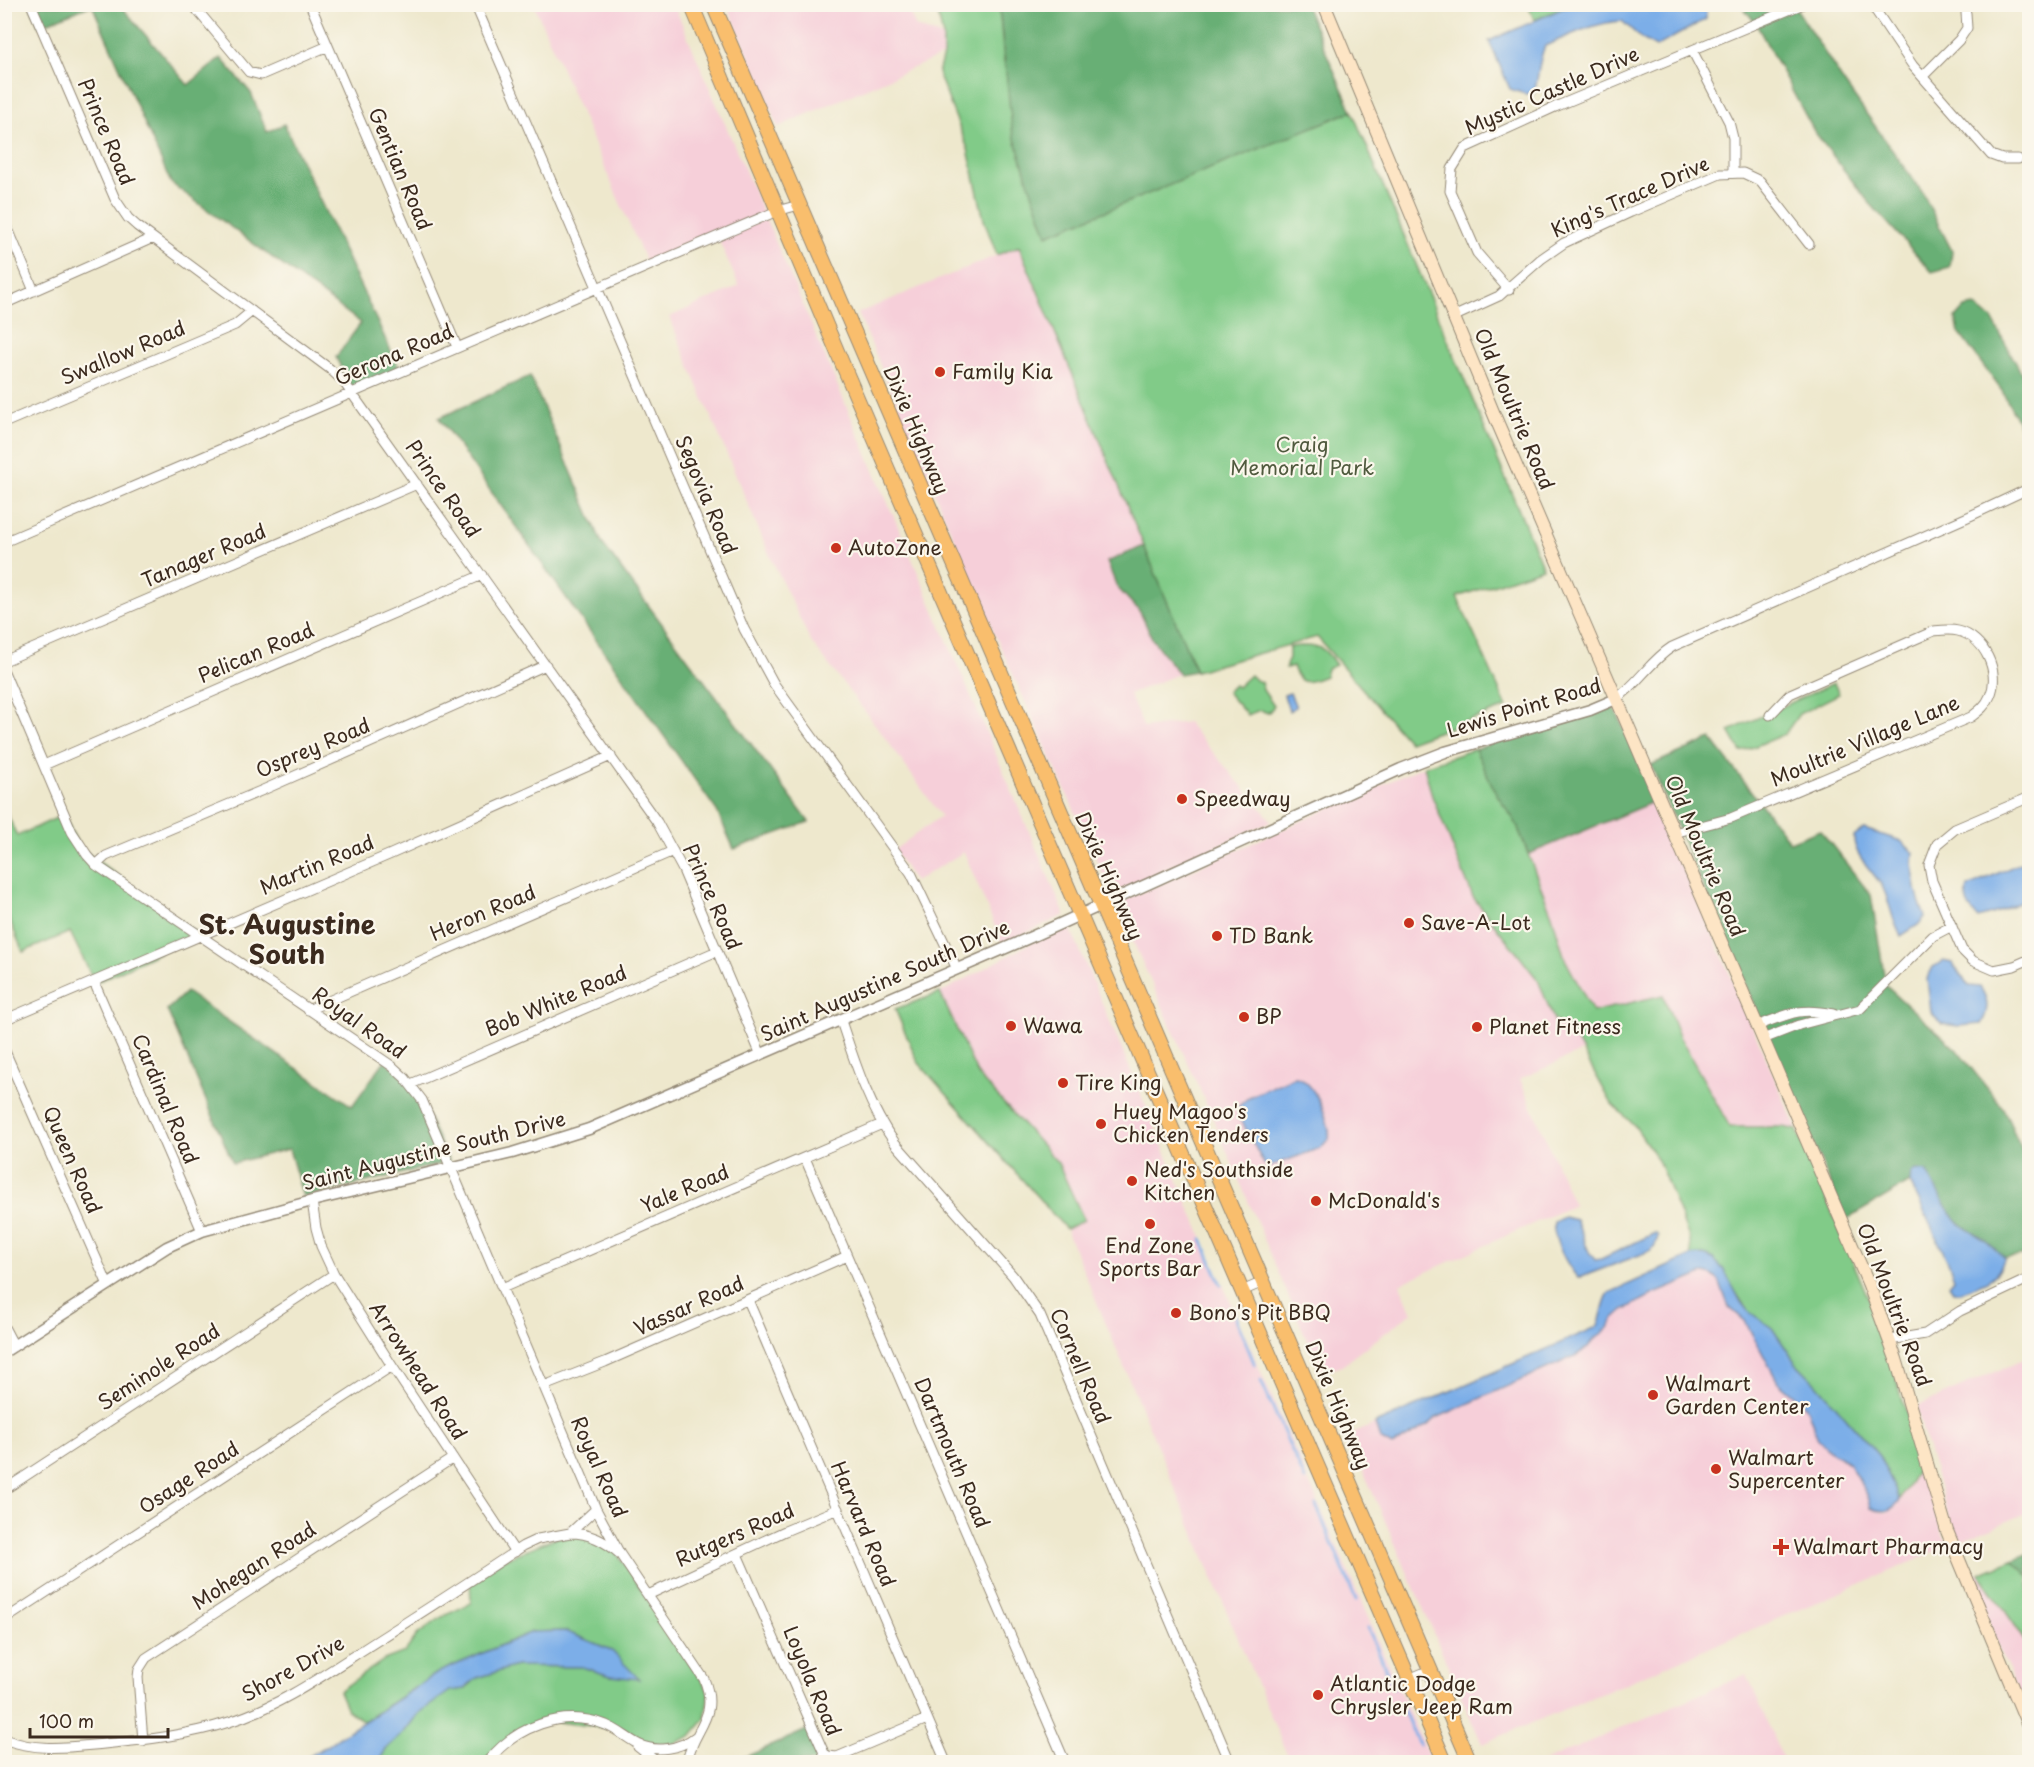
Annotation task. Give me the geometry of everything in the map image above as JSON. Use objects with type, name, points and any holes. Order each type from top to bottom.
[{"type":"main road","name":"Dixie Highway","points":[[691,4],[777,210],[1445,1762]]},
{"type":"main road","name":"Dixie Highway","points":[[713,4],[1470,1762]]},
{"type":"main road","name":"Old Moultrie Road","points":[[1324,4],[1453,317],[1869,1285],[1890,1340],[1947,1531],[2030,1730]]},
{"type":"main road","points":[[922,546],[941,537]]},
{"type":"street","name":"Prince Road","points":[[32,4],[115,199],[128,218],[330,369],[353,392],[657,822],[673,851],[762,1055]]},
{"type":"street","points":[[192,4],[249,72],[255,75],[261,75],[328,46]]},
{"type":"street","name":"Gentian Road","points":[[310,4],[457,347]]},
{"type":"street","name":"Segovia Road","points":[[475,4],[744,629],[774,684],[911,873],[957,969]]},
{"type":"street","name":"Mystic Castle Drive","points":[[1509,290],[1477,253],[1450,191],[1452,169],[1465,148],[1495,133],[1803,4]]},
{"type":"street","points":[[1868,4],[1913,66],[1991,155],[2002,159],[2018,159]]},
{"type":"street","points":[[1923,76],[1968,28],[1966,13]]},
{"type":"street","points":[[1692,50],[1728,122],[1733,138],[1733,173]]},
{"type":"street","name":"King's Trace Drive","points":[[1453,317],[1509,290],[1541,260],[1564,243],[1720,174],[1743,173],[1760,181],[1809,244]]},
{"type":"street","name":"Gerona Road","points":[[4,542],[777,210],[799,205]]},
{"type":"street","points":[[4,219],[34,291]]},
{"type":"street","points":[[4,304],[153,238]]},
{"type":"street","name":"Swallow Road","points":[[4,423],[235,325],[252,311]]},
{"type":"street","name":"Tanager Road","points":[[4,662],[417,484]]},
{"type":"street","name":"Lewis Point Road","points":[[1081,914],[1401,769],[1445,752],[1590,710],[1616,699],[1635,685],[1656,659],[1672,647],[2030,488]]},
{"type":"street","name":"Pelican Road","points":[[44,765],[482,575]]},
{"type":"street","name":"Moultrie Village Lane","points":[[1674,833],[1731,818],[1971,717],[1990,697],[1994,683],[1993,669],[1986,654],[1970,635],[1948,629],[1934,631],[1790,693],[1770,715]]},
{"type":"street","name":"Osprey Road","points":[[96,865],[106,856],[305,772],[546,665]]},
{"type":"street","name":"Royal Road","points":[[4,672],[72,832],[96,865],[392,1066],[411,1084],[427,1108],[596,1509],[620,1554]]},
{"type":"street","name":"Martin Road","points":[[4,1020],[478,816],[611,756]]},
{"type":"street","points":[[2030,797],[1955,829],[1937,844],[1929,865],[1932,881],[1962,950],[1973,961],[1994,970],[2014,966],[2030,959]]},
{"type":"street","name":"Heron Road","points":[[308,1010],[673,851]]},
{"type":"street","name":"Saint Augustine South Drive","points":[[9,1349],[167,1247],[202,1230],[512,1153],[589,1129],[1081,914]]},
{"type":"street","points":[[1763,1039],[1799,1025],[1860,1008],[1933,936],[1952,926]]},
{"type":"street","name":"Bob White Road","points":[[411,1084],[717,951]]},
{"type":"street","name":"Cardinal Road","points":[[94,982],[202,1230]]},
{"type":"street","points":[[1758,1026],[1794,1012],[1811,1010],[1835,1014]]},
{"type":"street","name":"Cornell Road","points":[[841,1020],[867,1092],[882,1124],[895,1143],[1013,1276],[1040,1315],[1230,1762]]},
{"type":"street","name":"Queen Road","points":[[4,1049],[108,1285]]},
{"type":"street","name":"Yale Road","points":[[502,1287],[882,1124]]},
{"type":"street","name":"Dartmouth Road","points":[[805,1158],[1065,1762]]},
{"type":"street","name":"Arrowhead Road","points":[[312,1201],[319,1237],[334,1274],[515,1552]]},
{"type":"street","name":"Vassar Road","points":[[544,1386],[847,1256]]},
{"type":"street","name":"Seminole Road","points":[[4,1490],[334,1274]]},
{"type":"street","points":[[1890,1340],[1925,1334],[1960,1311],[2030,1278]]},
{"type":"street","points":[[1242,1291],[1263,1282]]},
{"type":"street","name":"Harvard Road","points":[[748,1300],[946,1762]]},
{"type":"street","points":[[4,1327],[9,1349]]},
{"type":"street","name":"Osage Road","points":[[4,1620],[392,1366]]},
{"type":"street","name":"Mohegan Road","points":[[142,1740],[138,1677],[139,1669],[146,1658],[453,1458]]},
{"type":"street","points":[[570,1533],[596,1509]]},
{"type":"street","name":"Rutgers Road","points":[[648,1594],[838,1509]]},
{"type":"street","name":"Shore Drive","points":[[4,1739],[25,1746],[45,1748],[167,1737],[229,1722],[266,1707],[325,1674],[538,1539],[570,1533],[600,1539],[620,1554],[679,1639],[706,1685],[709,1696],[708,1714],[702,1729],[695,1736],[687,1762]]},
{"type":"street","name":"Loyola Road","points":[[737,1554],[824,1753],[837,1757],[927,1719]]},
{"type":"street","points":[[1409,1679],[1430,1670]]},
{"type":"street","points":[[487,1762],[519,1733],[551,1721],[597,1722],[607,1725],[641,1746],[662,1749],[685,1743],[695,1736]]},
{"type":"street","points":[[627,1738],[657,1762]]},
{"type":"shaded area","points":[[534,5],[674,5],[1065,915],[1002,944],[964,852],[914,882],[894,850],[941,816],[881,732],[811,642],[769,554],[669,317],[739,286],[717,236],[647,265]]},
{"type":"shaded area","points":[[727,5],[906,5],[916,27],[943,37],[943,55],[778,127]]},
{"type":"shaded area","points":[[1019,246],[1144,546],[1107,562],[1117,587],[1140,612],[1153,640],[1179,674],[1129,694],[1144,728],[1187,722],[1272,821],[1112,894],[992,628],[858,313]]},
{"type":"shaded area","points":[[1424,766],[1432,796],[1473,897],[1538,980],[1554,1020],[1572,1032],[1583,1051],[1520,1079],[1574,1205],[1400,1284],[1412,1313],[1342,1365],[1321,1373],[1214,1121],[1116,904]]},
{"type":"shaded area","points":[[1655,801],[1797,1130],[1783,1127],[1731,1127],[1679,1036],[1663,995],[1594,1013],[1565,959],[1552,915],[1529,854]]},
{"type":"shaded area","points":[[1069,925],[1431,1762],[1290,1762],[1066,1229],[1084,1220],[1058,1163],[978,1075],[940,993]]},
{"type":"shaded area","points":[[1705,1273],[1719,1281],[1729,1307],[1745,1321],[1778,1382],[1806,1406],[1818,1439],[1829,1451],[1848,1462],[1868,1496],[1871,1508],[1887,1512],[1896,1506],[1922,1463],[1947,1547],[1482,1744],[1348,1436],[1375,1424],[1380,1439],[1427,1426],[1434,1419],[1589,1347],[1594,1339],[1609,1328],[1613,1319],[1623,1310]]},
{"type":"shaded area","points":[[2029,1357],[2029,1512],[1956,1543],[1916,1407]]},
{"type":"shaded area","points":[[1980,1574],[2029,1646],[2029,1719],[1970,1578]]},
{"type":"shaded area","points":[[1747,1674],[1784,1762],[1543,1762]]},
{"type":"green space","points":[[31,5],[92,5],[39,26]]},
{"type":"green space","points":[[92,5],[120,5],[188,85],[221,58],[251,93],[267,132],[284,124],[400,370],[353,393],[336,357],[361,323],[171,183]]},
{"type":"green space","name":"Craig Memorial Park","points":[[936,5],[999,5],[1004,62],[1047,234],[1352,111],[1543,568],[1457,597],[1507,707],[1409,742],[1317,637],[1196,671],[1019,246],[997,255],[984,220],[968,149],[938,73],[943,55],[943,37]]},
{"type":"green space","points":[[999,5],[1305,5],[1352,111],[1047,235],[1012,129]]},
{"type":"green space","points":[[1528,5],[1570,5],[1534,20]]},
{"type":"green space","points":[[1741,5],[1794,5],[1843,81],[1922,192],[1952,251],[1950,267],[1932,272],[1867,200],[1814,131],[1755,22]]},
{"type":"green space","points":[[1975,306],[1992,319],[2029,387],[2029,443],[2002,391],[1959,333],[1956,318],[1965,308]]},
{"type":"green space","points":[[530,376],[602,543],[809,822],[734,849],[717,811],[439,418]]},
{"type":"green space","points":[[1144,546],[1196,671],[1179,674],[1153,640],[1140,612],[1117,587],[1107,562]]},
{"type":"green space","points":[[1314,646],[1322,649],[1336,665],[1327,669],[1325,676],[1305,682],[1301,680],[1293,666],[1286,668],[1286,665],[1289,658],[1289,647]]},
{"type":"green space","points":[[1250,675],[1262,683],[1263,690],[1274,706],[1268,713],[1260,710],[1247,715],[1227,692],[1234,685],[1237,687]]},
{"type":"green space","points":[[1834,683],[1839,694],[1799,714],[1785,734],[1741,752],[1729,731]]},
{"type":"green space","points":[[1614,706],[1655,801],[1529,854],[1515,821],[1496,793],[1475,749]]},
{"type":"green space","points":[[1711,739],[1790,842],[1820,830],[1871,895],[1886,986],[1956,1049],[2003,1108],[2029,1165],[2029,1255],[2005,1258],[1985,1240],[1961,1225],[1947,1208],[1926,1171],[1911,1174],[1910,1182],[1846,1220],[1651,765]]},
{"type":"green space","points":[[1475,749],[1496,793],[1515,821],[1552,915],[1565,959],[1593,1012],[1663,995],[1679,1036],[1730,1127],[1783,1127],[1797,1130],[1879,1323],[1922,1463],[1900,1500],[1879,1456],[1795,1362],[1772,1328],[1748,1311],[1735,1291],[1704,1255],[1691,1256],[1690,1240],[1659,1162],[1635,1126],[1612,1104],[1572,1032],[1554,1020],[1538,980],[1473,897],[1432,796],[1424,766]]},
{"type":"green space","points":[[4,807],[17,836],[63,815],[80,848],[198,934],[95,983],[70,932],[23,952],[5,909]]},
{"type":"green space","points":[[186,992],[352,1106],[385,1060],[413,1084],[449,1162],[303,1197],[289,1149],[233,1163],[167,1010]]},
{"type":"green space","points":[[940,993],[978,1075],[1058,1163],[1084,1220],[1066,1229],[918,1062],[895,1009]]},
{"type":"green space","points":[[567,1533],[610,1543],[709,1691],[705,1719],[691,1736],[673,1744],[645,1744],[617,1729],[541,1720],[481,1762],[378,1762],[387,1748],[418,1714],[450,1690],[465,1689],[477,1678],[516,1666],[582,1667],[611,1676],[611,1650],[565,1631],[532,1632],[439,1672],[364,1721],[347,1710],[339,1691],[384,1660],[405,1652],[417,1635],[442,1617],[471,1603],[470,1580],[499,1561]]},
{"type":"green space","points":[[2029,1553],[2029,1576],[2013,1560]]},
{"type":"green space","points":[[2013,1560],[2029,1576],[2029,1646],[1980,1574]]},
{"type":"green space","points":[[809,1729],[828,1762],[748,1762],[743,1758]]},
{"type":"water","points":[[1570,5],[1706,5],[1706,19],[1656,47],[1642,39],[1622,21],[1582,30],[1545,46],[1534,93],[1525,94],[1510,89],[1489,41]]},
{"type":"water","points":[[1290,693],[1296,707],[1289,711],[1284,695]]},
{"type":"water","points":[[1864,829],[1901,841],[1914,853],[1915,886],[1925,917],[1918,925],[1901,936],[1882,886],[1857,850],[1854,837]]},
{"type":"water","points":[[2029,859],[2029,898],[1978,918],[1968,904],[1966,896],[1968,887]]},
{"type":"water","points":[[1943,961],[1952,963],[1969,986],[1980,987],[1987,1006],[1981,1024],[1959,1026],[1942,1024],[1931,1012],[1927,979],[1933,967]]},
{"type":"water","points":[[1294,1077],[1301,1078],[1314,1092],[1324,1112],[1329,1139],[1320,1148],[1269,1167],[1264,1164],[1239,1116],[1238,1107],[1249,1097]]},
{"type":"water","points":[[1915,1170],[1926,1171],[1947,1208],[1961,1225],[1985,1240],[2005,1258],[1993,1277],[1959,1292],[1953,1291],[1949,1285],[1954,1279],[1949,1264],[1910,1182],[1911,1174]]},
{"type":"water","points":[[1564,1217],[1576,1220],[1589,1252],[1595,1260],[1655,1233],[1658,1236],[1654,1246],[1648,1251],[1578,1278],[1565,1259],[1555,1236],[1554,1222]]},
{"type":"water","points":[[1704,1255],[1713,1259],[1724,1270],[1748,1311],[1772,1328],[1795,1362],[1879,1456],[1900,1500],[1894,1507],[1884,1511],[1871,1508],[1868,1496],[1848,1462],[1829,1451],[1818,1439],[1806,1406],[1778,1382],[1745,1321],[1729,1307],[1719,1281],[1705,1273],[1623,1310],[1613,1319],[1609,1328],[1594,1339],[1589,1347],[1575,1356],[1434,1419],[1427,1426],[1392,1446],[1380,1439],[1375,1424],[1597,1327],[1609,1293],[1691,1256]]},
{"type":"water","points":[[565,1631],[611,1650],[639,1679],[611,1676],[582,1667],[516,1666],[477,1678],[464,1689],[450,1691],[418,1714],[387,1748],[378,1762],[294,1762],[302,1761],[331,1743],[439,1672],[532,1632]]},
{"type":"waterway","points":[[1202,1239],[1221,1285]]},
{"type":"waterway","points":[[1232,1309],[1255,1365]]},
{"type":"waterway","points":[[1261,1381],[1305,1480]]},
{"type":"waterway","points":[[1316,1505],[1356,1600]]},
{"type":"waterway","points":[[1368,1628],[1394,1688]]},
{"type":"waterway","points":[[1403,1709],[1419,1745]]},
{"type":"place","name":"Family Kia","points":[[940,372]]},
{"type":"place","name":"AutoZone","points":[[836,548]]},
{"type":"place","name":"Speedway","points":[[1182,799]]},
{"type":"place","name":"Save-A-Lot","points":[[1409,923]]},
{"type":"place","name":"TD Bank","points":[[1217,936]]},
{"type":"place","name":"BP","points":[[1244,1017]]},
{"type":"place","name":"Wawa","points":[[1011,1026]]},
{"type":"place","name":"Planet Fitness","points":[[1477,1027]]},
{"type":"place","name":"Tire King","points":[[1063,1083]]},
{"type":"place","name":"Huey Magoo's Chicken Tenders","points":[[1101,1124]]},
{"type":"place","name":"Ned's Southside Kitchen","points":[[1132,1181]]},
{"type":"place","name":"McDonald's","points":[[1316,1201]]},
{"type":"place","name":"End Zone Sports Bar","points":[[1150,1224]]},
{"type":"place","name":"Bono's Pit BBQ","points":[[1176,1313]]},
{"type":"place","name":"Walmart Garden Center","points":[[1653,1395]]},
{"type":"place","name":"Walmart Supercenter","points":[[1716,1469]]},
{"type":"place","name":"Walmart Pharmacy","points":[[1781,1547]]},
{"type":"place","name":"Atlantic Dodge Chrysler Jeep Ram","points":[[1318,1695]]},
{"type":"district","name":"St. Augustine South","points":[[287,940]]}]
